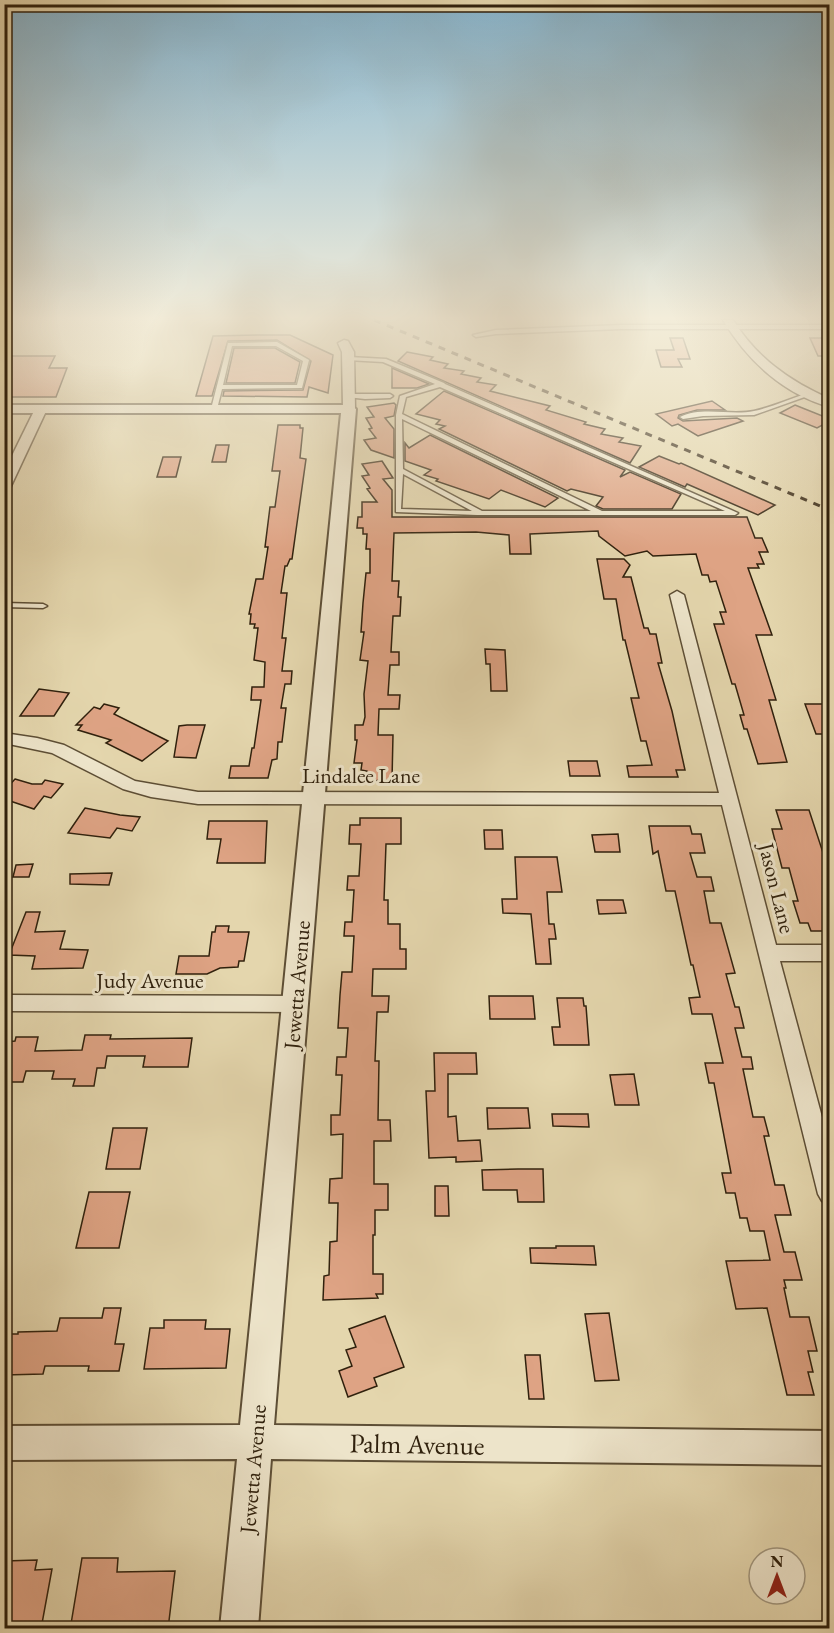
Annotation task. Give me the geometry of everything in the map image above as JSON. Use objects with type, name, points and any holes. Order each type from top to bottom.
[{"type":"street","name":"Jewetta Avenue","points":[[239,1629],[314,799],[353,396]]},
{"type":"street","points":[[814,396],[830,404]]},
{"type":"street","points":[[4,408],[214,409],[354,401]]},
{"type":"street","points":[[4,486],[41,409]]},
{"type":"street","name":"Jason Lane","points":[[677,595],[830,1194]]},
{"type":"street","name":"Lindalee Lane","points":[[4,738],[58,749],[78,757],[110,776],[151,792],[198,798],[729,799]]},
{"type":"street","points":[[768,953],[830,953]]},
{"type":"street","name":"Judy Avenue","points":[[4,1003],[296,1004]]},
{"type":"street","name":"Palm Avenue","points":[[4,1443],[255,1442],[830,1449]]},
{"type":"lane","points":[[214,409],[217,396]]},
{"type":"lane","points":[[354,401],[389,396]]},
{"type":"lane","points":[[403,396],[399,415],[398,511],[735,513],[470,396]]},
{"type":"lane","points":[[683,417],[735,412],[754,413],[803,396]]},
{"type":"lane","points":[[399,415],[601,513]]},
{"type":"lane","points":[[400,470],[481,513]]},
{"type":"lane","points":[[4,605],[43,606]]},
{"type":"building","points":[[4,396],[56,396],[56,397]]},
{"type":"building","points":[[240,396],[307,396],[307,397]]},
{"type":"building","points":[[438,396],[456,396],[625,470],[620,477],[630,472],[681,494],[672,509],[603,509],[596,506],[603,497],[571,489],[567,491],[439,429],[445,426],[436,424],[440,420],[416,414]]},
{"type":"building","points":[[478,396],[511,396],[550,406],[546,410],[605,429],[601,434],[623,438],[619,442],[641,446],[630,463]]},
{"type":"building","points":[[712,401],[725,410],[697,410],[679,415],[678,418],[683,421],[737,418],[743,421],[698,436],[678,424],[672,426],[656,414]]},
{"type":"building","points":[[394,403],[396,405],[394,416],[385,418],[394,429],[394,458],[371,450],[364,440],[376,438],[369,429],[372,428],[366,418],[374,417],[367,407]]},
{"type":"building","points":[[795,405],[830,419],[830,421],[817,428],[780,413]]},
{"type":"building","points":[[278,425],[300,425],[300,428],[303,428],[300,458],[306,459],[292,559],[285,566],[281,593],[287,593],[282,638],[286,638],[282,671],[292,671],[291,684],[285,684],[281,708],[286,708],[282,742],[278,742],[277,759],[272,760],[268,778],[229,778],[231,766],[249,766],[261,700],[251,700],[252,687],[264,687],[265,662],[254,660],[258,628],[254,628],[255,624],[250,624],[251,614],[249,614],[256,579],[263,579],[268,547],[265,547],[270,507],[275,507],[280,471],[272,471]]},
{"type":"building","points":[[430,435],[558,498],[545,507],[501,490],[489,499],[436,481],[438,479],[424,475],[431,470],[405,461],[405,443],[409,448]]},
{"type":"building","points":[[216,445],[229,445],[226,462],[212,462]]},
{"type":"building","points":[[659,456],[681,463],[775,505],[758,515],[687,484],[685,487],[639,467]]},
{"type":"building","points":[[163,457],[181,457],[176,477],[157,477]]},
{"type":"building","points":[[382,461],[393,478],[383,479],[392,490],[392,517],[747,517],[755,538],[762,538],[768,552],[759,552],[764,564],[757,564],[759,568],[748,568],[772,635],[756,635],[776,700],[769,700],[787,762],[758,764],[747,729],[744,729],[740,715],[744,715],[714,624],[724,624],[720,612],[726,612],[716,581],[710,582],[708,575],[702,575],[696,554],[653,556],[647,551],[625,556],[599,536],[598,531],[530,534],[531,554],[510,554],[509,535],[476,532],[394,533],[392,581],[399,581],[398,597],[401,597],[400,616],[393,616],[391,652],[399,652],[399,665],[390,665],[388,695],[400,695],[399,709],[379,709],[378,735],[393,735],[392,780],[366,781],[367,771],[361,770],[362,763],[354,763],[357,740],[355,740],[355,725],[363,725],[365,717],[364,694],[368,661],[360,660],[364,632],[361,632],[366,573],[370,573],[370,549],[366,549],[367,534],[363,534],[363,528],[357,528],[358,517],[362,517],[362,502],[377,502],[367,489],[370,488],[362,476],[369,475],[362,464]]},
{"type":"building","points":[[597,559],[624,559],[630,565],[623,577],[631,577],[644,628],[648,628],[650,634],[656,634],[662,663],[658,663],[672,711],[685,770],[676,770],[678,777],[629,777],[627,766],[652,765],[646,741],[641,741],[631,698],[639,698],[625,640],[623,640],[616,599],[604,599]]},
{"type":"building","points":[[485,649],[505,650],[507,691],[491,691],[490,664],[486,664]]},
{"type":"building","points":[[39,689],[69,693],[54,716],[20,716]]},
{"type":"building","points":[[104,704],[119,708],[114,714],[168,741],[142,761],[106,743],[111,740],[78,730],[82,725],[76,725],[94,707],[100,709]]},
{"type":"building","points":[[805,704],[826,704],[830,713],[830,734],[816,734]]},
{"type":"building","points":[[205,725],[196,758],[174,757],[179,726]]},
{"type":"building","points":[[568,761],[597,761],[600,776],[570,776]]},
{"type":"building","points":[[15,779],[32,784],[42,784],[45,780],[63,784],[51,798],[44,796],[34,809],[4,799],[4,791]]},
{"type":"building","points":[[85,808],[140,817],[132,831],[117,828],[110,838],[68,833]]},
{"type":"building","points":[[776,810],[809,810],[830,874],[830,888],[824,888],[830,906],[830,931],[811,931],[808,923],[800,923],[793,901],[798,901],[789,868],[782,868],[772,829],[782,829]]},
{"type":"building","points":[[360,818],[401,818],[401,844],[386,844],[384,900],[388,900],[388,924],[400,924],[400,949],[406,949],[406,969],[373,969],[372,996],[389,996],[388,1012],[377,1012],[375,1061],[379,1061],[378,1120],[390,1120],[391,1141],[374,1141],[374,1184],[388,1184],[388,1210],[375,1210],[375,1235],[373,1235],[373,1274],[383,1274],[383,1294],[376,1294],[378,1298],[323,1300],[324,1276],[329,1275],[330,1242],[337,1241],[338,1203],[329,1203],[330,1179],[342,1178],[343,1134],[331,1135],[331,1115],[340,1115],[342,1075],[336,1075],[337,1057],[346,1057],[348,1028],[338,1028],[342,972],[352,972],[354,936],[344,936],[345,922],[352,922],[354,890],[347,890],[348,876],[359,876],[361,844],[349,844],[350,825],[360,825]]},
{"type":"building","points":[[209,821],[267,821],[265,863],[217,863],[221,839],[207,839]]},
{"type":"building","points":[[649,826],[690,826],[692,834],[701,834],[705,853],[690,853],[697,877],[711,877],[714,891],[704,891],[710,923],[721,923],[735,973],[726,974],[735,1007],[739,1007],[744,1028],[735,1028],[742,1057],[751,1057],[753,1069],[743,1069],[753,1117],[764,1117],[769,1136],[764,1136],[775,1185],[784,1185],[791,1215],[775,1215],[784,1252],[795,1252],[802,1280],[784,1280],[786,1288],[784,1288],[790,1317],[809,1317],[817,1351],[808,1351],[813,1372],[808,1372],[814,1395],[787,1395],[767,1308],[736,1309],[726,1261],[770,1260],[764,1231],[750,1231],[747,1218],[740,1218],[735,1193],[726,1193],[722,1173],[731,1173],[714,1083],[709,1083],[705,1063],[723,1063],[712,1014],[692,1014],[689,998],[700,997],[693,965],[691,965],[675,891],[666,891],[658,851],[653,854]]},
{"type":"building","points":[[484,830],[502,830],[503,849],[485,849]]},
{"type":"building","points":[[618,834],[620,852],[595,852],[592,835]]},
{"type":"building","points":[[515,857],[557,857],[562,892],[547,892],[549,924],[554,924],[556,939],[549,939],[551,964],[536,964],[531,914],[503,913],[502,899],[517,899]]},
{"type":"building","points":[[33,864],[29,877],[13,877],[16,865]]},
{"type":"building","points":[[112,873],[109,885],[70,884],[70,874]]},
{"type":"building","points":[[597,900],[623,900],[626,913],[599,914]]},
{"type":"building","points":[[26,912],[40,912],[35,932],[65,931],[60,949],[88,950],[83,968],[32,969],[35,956],[9,955]]},
{"type":"building","points":[[216,926],[229,926],[228,932],[249,932],[244,961],[239,961],[238,967],[220,968],[207,974],[176,974],[179,956],[209,956],[212,932],[215,932]]},
{"type":"building","points":[[489,996],[533,996],[535,1019],[490,1019]]},
{"type":"building","points":[[557,998],[583,998],[584,1006],[586,1006],[589,1045],[554,1045],[552,1027],[560,1027]]},
{"type":"building","points":[[85,1035],[111,1035],[110,1039],[192,1038],[188,1067],[143,1067],[145,1056],[107,1056],[105,1068],[97,1068],[94,1086],[73,1086],[75,1079],[52,1079],[54,1071],[26,1071],[23,1082],[4,1082],[4,1042],[15,1041],[16,1037],[38,1037],[35,1051],[82,1050]]},
{"type":"building","points":[[434,1053],[476,1053],[477,1074],[448,1074],[448,1117],[456,1116],[458,1141],[480,1140],[482,1161],[456,1162],[456,1157],[429,1158],[426,1091],[435,1091]]},
{"type":"building","points":[[634,1074],[639,1105],[615,1105],[610,1075]]},
{"type":"building","points":[[487,1108],[528,1108],[530,1128],[488,1129]]},
{"type":"building","points":[[552,1114],[588,1114],[589,1127],[553,1126]]},
{"type":"building","points":[[113,1128],[147,1128],[140,1169],[106,1169]]},
{"type":"building","points":[[543,1169],[544,1202],[518,1202],[517,1190],[483,1190],[482,1170]]},
{"type":"building","points":[[435,1186],[448,1186],[449,1216],[435,1216]]},
{"type":"building","points":[[89,1192],[130,1192],[119,1248],[76,1248]]},
{"type":"building","points":[[556,1246],[594,1246],[596,1265],[531,1263],[530,1248],[556,1248]]},
{"type":"building","points":[[104,1308],[121,1308],[115,1344],[124,1344],[119,1371],[88,1371],[89,1366],[45,1366],[43,1374],[4,1375],[4,1334],[57,1331],[60,1318],[102,1318]]},
{"type":"building","points":[[609,1313],[619,1380],[595,1381],[585,1314]]},
{"type":"building","points":[[385,1316],[404,1367],[374,1378],[377,1386],[348,1397],[339,1371],[352,1366],[346,1350],[356,1347],[349,1329]]},
{"type":"building","points":[[164,1320],[206,1320],[205,1329],[230,1329],[226,1368],[144,1369],[150,1328],[164,1328]]},
{"type":"building","points":[[525,1355],[540,1355],[544,1399],[529,1399]]},
{"type":"building","points":[[82,1558],[118,1558],[117,1572],[175,1571],[168,1629],[135,1629],[136,1622],[71,1624]]},
{"type":"building","points":[[37,1560],[35,1570],[52,1569],[41,1629],[9,1629],[10,1618],[4,1618],[4,1561]]},
{"type":"railway","points":[[557,396],[830,510]]}]
